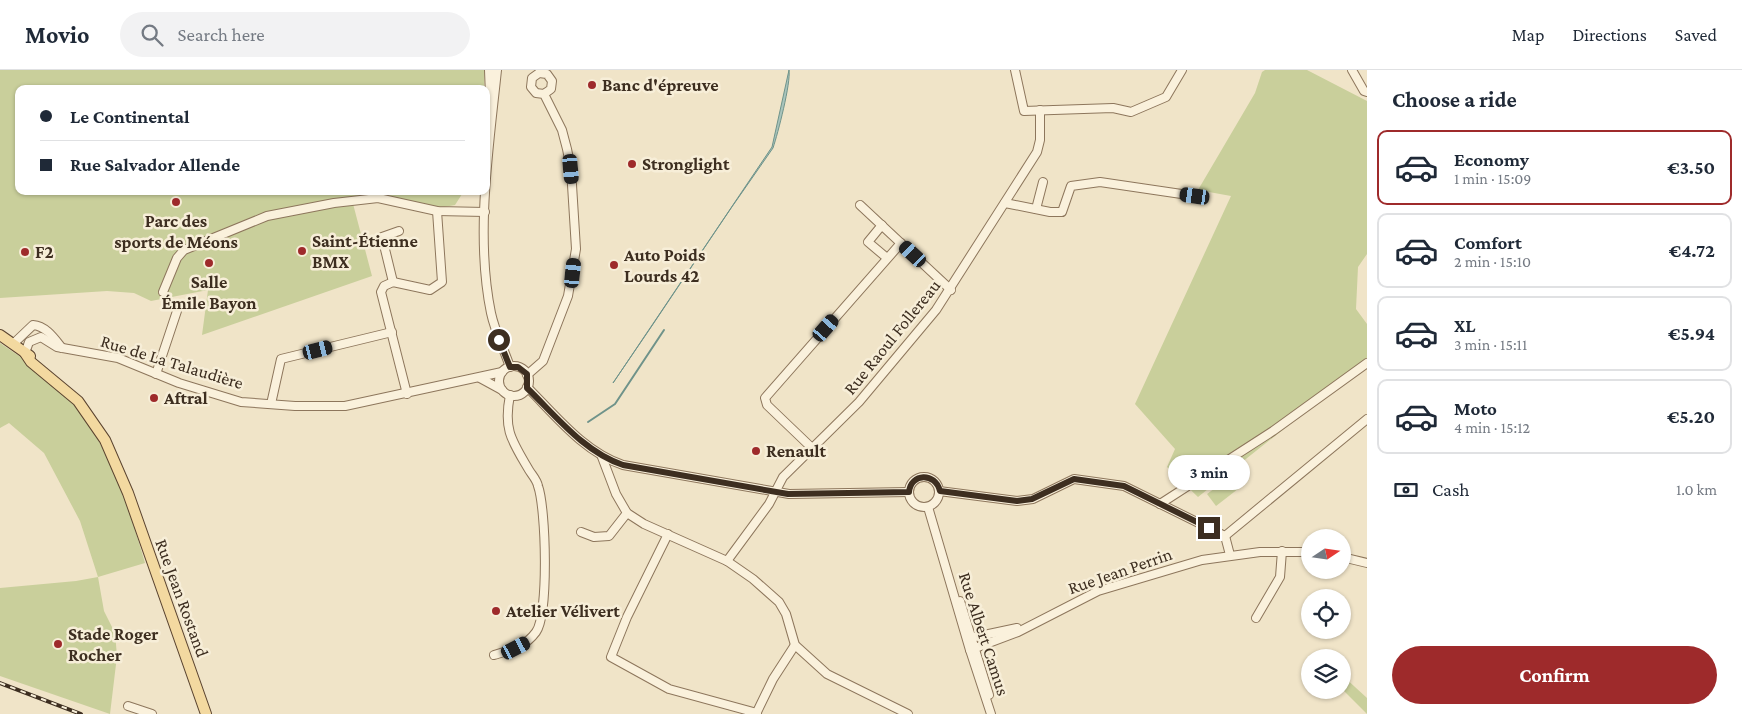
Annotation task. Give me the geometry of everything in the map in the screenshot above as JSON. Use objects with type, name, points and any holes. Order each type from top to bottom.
[{"type":"main road","points":[[0,336],[25,353]]},
{"type":"main road","name":"Rue Jean Rostand","points":[[25,353],[48,368],[71,387],[92,412],[115,450],[128,493],[206,714]]},
{"type":"street","points":[[489,70],[489,85]]},
{"type":"street","points":[[490,145],[497,70]]},
{"type":"street","points":[[1015,70],[1024,111],[1113,108],[1131,112],[1166,97],[1182,70]]},
{"type":"street","points":[[1352,70],[1364,91],[1367,92]]},
{"type":"street","points":[[527,374],[542,363],[568,296],[576,249],[572,177],[567,149],[562,130],[544,94]]},
{"type":"street","points":[[490,101],[491,132]]},
{"type":"street","name":"Rue Raoul Follereau","points":[[727,561],[768,504],[784,478],[859,402],[951,290],[1037,152],[1040,140],[1040,110]]},
{"type":"street","points":[[1036,209],[1043,182]]},
{"type":"street","points":[[1005,202],[1036,209],[1062,212],[1070,186],[1100,182],[1195,196]]},
{"type":"street","points":[[486,195],[484,256],[487,286],[491,313],[510,367]]},
{"type":"street","points":[[164,292],[177,258],[184,250],[267,216],[334,203],[378,198],[437,210],[485,212]]},
{"type":"street","points":[[860,206],[951,290]]},
{"type":"street","points":[[407,394],[381,292],[384,286],[393,282],[430,290],[442,282],[437,210]]},
{"type":"street","points":[[882,225],[868,242],[887,258]]},
{"type":"street","points":[[393,282],[382,237],[399,231]]},
{"type":"street","points":[[813,449],[767,405],[765,398],[900,242]]},
{"type":"street","points":[[156,374],[177,311]]},
{"type":"street","points":[[13,344],[26,329],[33,325],[40,325],[62,348]]},
{"type":"street","points":[[271,404],[280,359],[392,332]]},
{"type":"street","name":"Rue de La Talaudière","points":[[25,353],[27,345],[35,338],[47,339],[52,344],[62,348],[118,358],[156,374],[240,402],[318,407],[345,406],[502,372]]},
{"type":"street","points":[[1160,504],[1273,431],[1367,363]]},
{"type":"street","points":[[502,390],[499,382],[502,372],[510,367],[518,367],[527,374]]},
{"type":"street","points":[[480,378],[510,396],[522,394],[527,388],[527,374]]},
{"type":"street","points":[[527,388],[602,458],[616,494],[627,513],[644,524],[727,561],[753,579],[779,602],[786,614],[795,645],[828,674],[908,714]]},
{"type":"street","points":[[494,655],[526,643],[537,630],[543,610],[544,506],[538,484],[510,435],[506,420],[510,396]]},
{"type":"street","points":[[1225,536],[1367,419]]},
{"type":"street","points":[[602,458],[650,472],[788,494],[909,492]]},
{"type":"street","points":[[926,476],[935,481],[940,491],[937,501],[928,507],[915,504],[909,492],[912,482],[926,476]]},
{"type":"street","points":[[940,491],[1017,501],[1032,499],[1074,479],[1124,486],[1225,536],[1230,555]]},
{"type":"street","name":"Rue Albert Camus","points":[[928,507],[992,714]]},
{"type":"street","points":[[581,532],[594,537],[609,536],[627,513]]},
{"type":"street","points":[[668,534],[626,617],[611,657],[670,690],[757,713],[773,679],[795,645]]},
{"type":"street","points":[[1256,618],[1280,577],[1282,551]]},
{"type":"street","name":"Rue Jean Perrin","points":[[973,649],[1024,627],[1098,590],[1202,560],[1230,555],[1282,551],[1301,552]]},
{"type":"street","points":[[1351,559],[1367,563]]},
{"type":"street","name":"Rue Jean Perrin","points":[[970,638],[1024,627]]},
{"type":"street","points":[[128,706],[152,714]]},
{"type":"green space","name":"Parc des sports de Méons","points":[[0,70],[485,70],[484,85],[15,85],[15,195],[461,195],[455,205],[439,208],[415,202],[352,200],[372,276],[202,335],[208,290],[151,301],[134,293],[107,291],[0,298]]},
{"type":"green space","points":[[1265,70],[1307,70],[1367,101],[1367,254],[1358,267],[1356,309],[1367,324],[1367,363],[1198,497],[1167,467],[1175,449],[1135,404],[1231,196],[1198,190],[1255,93],[1262,72]]},
{"type":"green space","points":[[0,343],[53,381],[86,420],[100,442],[121,489],[145,563],[98,577],[80,521],[44,453],[9,423],[0,428]]},
{"type":"green space","points":[[1230,477],[1238,489],[1216,506],[1207,494]]},
{"type":"green space","name":"Stade Roger Rocher","points":[[98,577],[104,611],[115,633],[117,656],[110,714],[0,676],[0,588],[76,581]]},
{"type":"green space","points":[[1351,683],[1367,698],[1367,714],[1351,698]]},
{"type":"water","points":[[789,70],[786,96],[773,148],[737,198],[772,147]]},
{"type":"water","points":[[737,198],[613,383],[732,206]]},
{"type":"waterway","points":[[588,422],[615,404],[664,330]]},
{"type":"railway","points":[[0,683],[81,714]]},
{"type":"place","name":"Banc d'épreuve","points":[[592,85]]},
{"type":"place","name":"Stronglight","points":[[632,164]]},
{"type":"place","name":"Parc des sports de Méons","points":[[176,202]]},
{"type":"place","name":"Saint-Étienne BMX","points":[[302,251]]},
{"type":"place","name":"F2","points":[[25,252]]},
{"type":"place","name":"Salle Émile Bayon","points":[[209,263]]},
{"type":"place","name":"Auto Poids Lourds 42","points":[[614,265]]},
{"type":"place","name":"Aftral","points":[[154,398]]},
{"type":"place","name":"Renault","points":[[756,451]]},
{"type":"place","name":"Atelier Vélivert","points":[[496,611]]},
{"type":"place","name":"Stade Roger Rocher","points":[[58,644]]},
{"type":"route","points":[[499,340],[510,367],[522,368],[526,372],[529,383],[527,388],[587,446],[602,458],[623,465],[650,472],[788,494],[909,492],[912,482],[926,476],[935,481],[940,491],[1017,501],[1032,499],[1074,479],[1124,486],[1209,528]]}]
